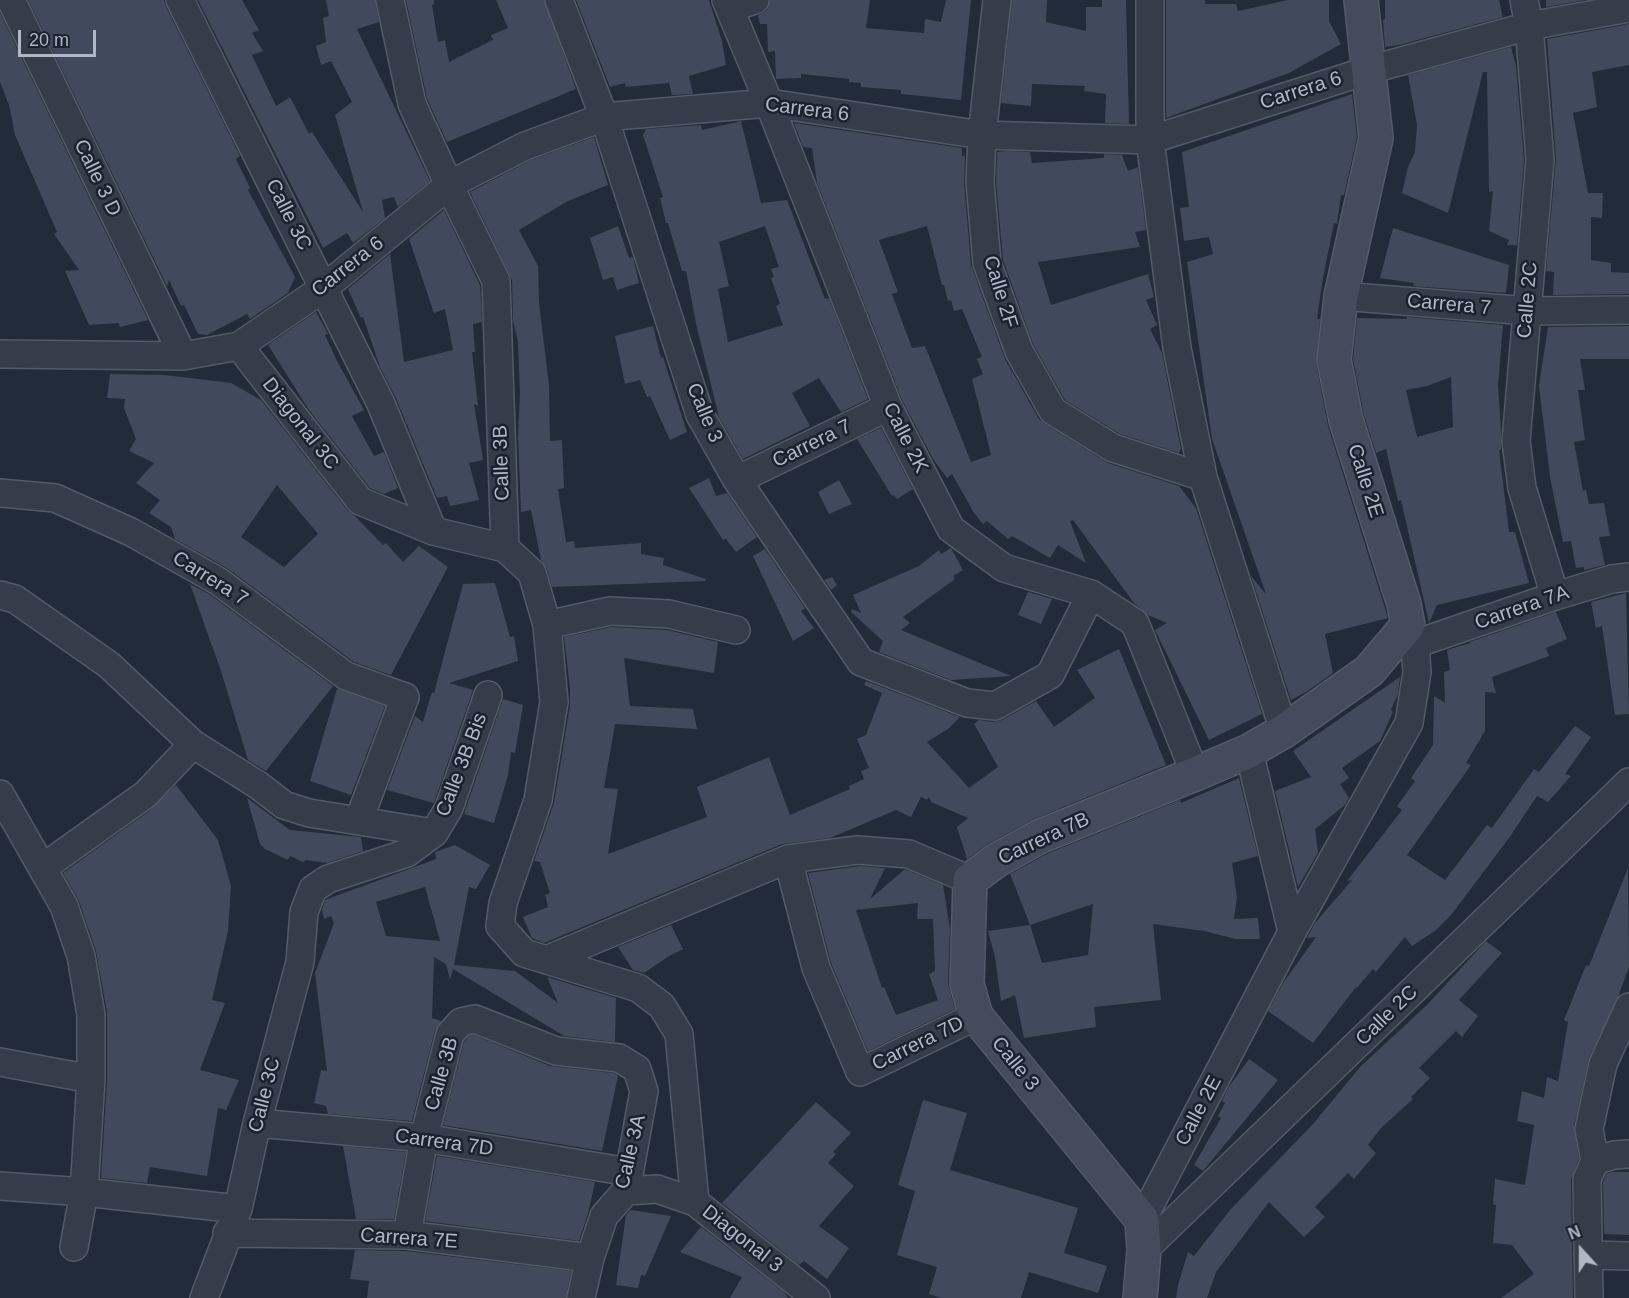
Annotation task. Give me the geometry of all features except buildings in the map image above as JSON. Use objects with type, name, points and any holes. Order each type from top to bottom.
[{"type":"street","name":"Calle 3 D","points":[[11,0],[183,356]]},
{"type":"street","name":"Calle 3C","points":[[180,0],[381,404],[433,531]]},
{"type":"street","name":"Calle 3B","points":[[390,0],[412,104],[496,281],[505,548]]},
{"type":"street","name":"Calle 3","points":[[559,0],[604,117],[700,415],[737,480],[861,662],[967,703],[995,706],[1050,675],[1091,594]]},
{"type":"street","points":[[728,4],[755,0]]},
{"type":"street","name":"Calle 2F","points":[[997,0],[982,135],[980,182],[987,263],[1019,351],[1053,411],[1113,448],[1203,477]]},
{"type":"street","points":[[1150,0],[1150,140],[1177,348],[1203,477],[1284,731]]},
{"type":"street","name":"Calle 2E","points":[[1140,1298],[1143,1235],[1292,932],[1409,723],[1417,672],[1412,634],[1346,420],[1334,360],[1341,296],[1376,138],[1361,0]]},
{"type":"street","name":"Calle 2C","points":[[1524,0],[1529,26],[1540,160],[1516,441],[1522,488],[1555,596]]},
{"type":"street","name":"Calle 2K","points":[[728,4],[888,407],[951,529],[1004,568],[1091,594],[1135,623],[1195,774]]},
{"type":"street","name":"Carrera 6","points":[[0,354],[183,356],[239,346],[324,287],[449,185],[525,146],[604,117],[769,103],[982,135],[1150,140],[1369,69],[1529,26],[1629,8]]},
{"type":"street","name":"Carrera 7","points":[[1341,296],[1528,311],[1629,310]]},
{"type":"street","name":"Diagonal 3C","points":[[239,346],[360,501],[433,531]]},
{"type":"street","name":"Carrera 7","points":[[737,480],[888,407]]},
{"type":"street","name":"Carrera 7","points":[[0,493],[55,498],[131,532],[218,581],[346,676],[405,697],[359,820]]},
{"type":"street","points":[[433,531],[505,548],[532,573],[547,624],[554,702],[538,800],[503,903],[500,926],[524,953],[638,988],[662,1006],[679,1034],[695,1202]]},
{"type":"street","name":"Carrera 7A","points":[[1412,634],[1612,579],[1629,577]]},
{"type":"street","points":[[0,595],[15,599],[109,665],[193,744],[258,785],[284,805],[309,813],[434,833]]},
{"type":"street","points":[[547,624],[610,612],[669,614],[736,630]]},
{"type":"street","name":"Carrera 7B","points":[[970,880],[997,860],[1041,836],[1249,751],[1284,731],[1368,672],[1412,634]]},
{"type":"street","name":"Calle 3B Bis","points":[[434,833],[449,808],[488,695]]},
{"type":"street","points":[[44,867],[147,795],[193,744]]},
{"type":"street","points":[[1249,751],[1292,932]]},
{"type":"street","name":"Calle 2C","points":[[1143,1235],[1629,782]]},
{"type":"street","points":[[0,794],[44,867],[64,906],[81,956],[91,1015],[91,1079],[84,1192],[74,1247]]},
{"type":"street","name":"Calle 3C","points":[[204,1298],[238,1209],[257,1123],[300,962],[304,912],[313,890],[328,879],[407,853],[434,833]]},
{"type":"street","points":[[546,960],[788,859],[858,850],[909,854],[970,880]]},
{"type":"street","name":"Carrera 7D","points":[[788,859],[816,969],[860,1072],[976,1016]]},
{"type":"street","name":"Calle 3","points":[[970,880],[967,984],[976,1016],[1143,1235]]},
{"type":"street","points":[[1589,1298],[1587,1179],[1595,1161],[1589,1129],[1603,1064],[1629,1007]]},
{"type":"street","name":"Calle 3A","points":[[461,1022],[475,1019],[556,1051],[619,1058],[637,1069],[644,1091],[628,1181],[604,1216],[590,1258],[581,1298]]},
{"type":"street","name":"Calle 3B","points":[[407,1235],[424,1138],[450,1034],[461,1022]]},
{"type":"street","points":[[0,1062],[91,1079]]},
{"type":"street","name":"Carrera 7D","points":[[257,1123],[424,1138],[628,1181]]},
{"type":"street","points":[[1595,1161],[1614,1155],[1629,1154]]},
{"type":"street","name":"Diagonal 3","points":[[628,1181],[657,1188],[695,1202],[811,1295]]},
{"type":"street","points":[[0,1186],[84,1192],[238,1209]]},
{"type":"street","name":"Carrera 7E","points":[[227,1233],[407,1235],[590,1258]]},
{"type":"street","points":[[1588,1255],[1629,1256]]}]
